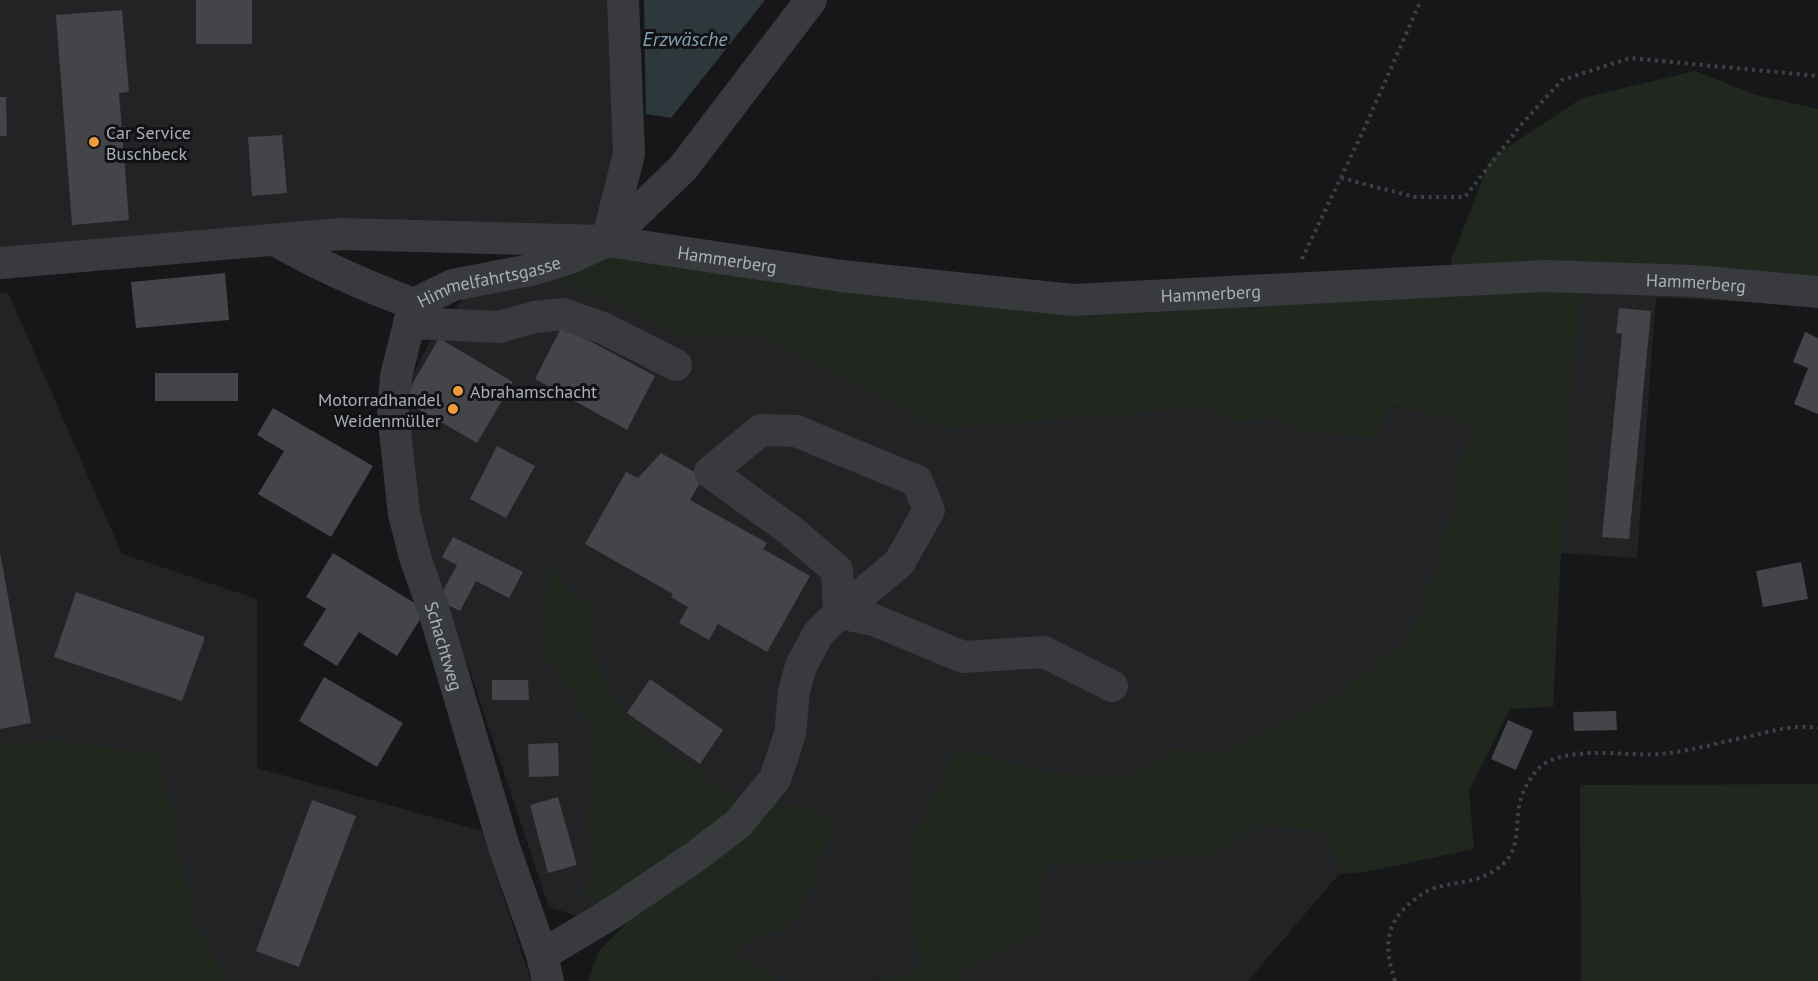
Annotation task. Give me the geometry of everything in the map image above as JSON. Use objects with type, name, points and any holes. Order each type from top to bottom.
[{"type":"street","points":[[607,241],[629,154],[623,0]]},
{"type":"street","name":"Himmelfahrtsgasse","points":[[275,240],[311,261],[369,288],[412,313],[453,285],[535,269],[570,258],[607,241],[683,168],[811,0]]},
{"type":"street","name":"Himmelfahrtsgasse","points":[[0,263],[341,234],[607,241]]},
{"type":"street","name":"Hammerberg","points":[[607,241],[841,276],[1073,300],[1545,276],[1693,281],[1818,292]]},
{"type":"street","points":[[412,313],[499,327],[535,317],[563,314],[603,328],[676,365]]},
{"type":"street","name":"Schachtweg","points":[[412,313],[396,376],[393,412],[404,514],[415,557],[434,611],[504,847],[545,968]]},
{"type":"street","points":[[545,968],[612,913],[696,856],[738,824],[775,779],[790,734],[794,691],[801,666],[818,634],[838,614],[899,563],[929,510],[917,482],[796,431],[761,430],[710,472],[790,530],[837,570],[838,614]]},
{"type":"street","points":[[838,614],[874,620],[963,657],[1044,652],[1112,686]]},
{"type":"path","points":[[1300,263],[1421,0]]},
{"type":"path","points":[[1341,178],[1414,197],[1465,197],[1520,126],[1562,80],[1630,58],[1818,76]]},
{"type":"path","points":[[1395,981],[1388,958],[1388,938],[1392,923],[1402,909],[1418,896],[1434,888],[1478,879],[1495,871],[1508,858],[1518,838],[1519,806],[1526,784],[1540,768],[1565,755],[1661,754],[1789,728],[1818,728]]},
{"type":"shaded area","points":[[0,0],[623,0],[629,154],[607,241],[341,234],[0,263]]},
{"type":"shaded area","points":[[1695,71],[1756,95],[1818,109],[1818,306],[1580,293],[1561,553],[1553,707],[1510,709],[1469,791],[1474,849],[1365,872],[1339,874],[1328,831],[1260,826],[1202,857],[1047,865],[1038,933],[961,971],[961,981],[876,981],[921,973],[908,847],[957,748],[1052,773],[1133,776],[1174,748],[1222,752],[1324,705],[1409,638],[1442,553],[1470,422],[1389,405],[1378,438],[1301,433],[1280,418],[1237,422],[1201,408],[938,429],[766,338],[679,336],[535,269],[607,241],[1073,300],[1452,280],[1451,260],[1491,158],[1582,98]]},
{"type":"shaded area","points":[[556,278],[679,336],[766,338],[938,429],[1201,408],[1237,422],[1280,418],[1301,433],[1378,438],[1388,405],[1471,422],[1442,553],[1409,638],[1324,705],[1222,752],[1174,748],[1134,776],[1052,773],[957,748],[908,847],[921,974],[876,981],[780,981],[738,957],[742,942],[787,929],[806,901],[587,919],[549,907],[470,671],[429,570],[411,505],[402,396],[431,339],[465,296]]},
{"type":"shaded area","points":[[8,292],[122,554],[257,599],[257,768],[482,831],[531,981],[228,981],[194,922],[160,755],[51,739],[0,747],[0,294]]},
{"type":"shaded area","points":[[1580,293],[1656,296],[1637,558],[1561,553]]},
{"type":"shaded area","points":[[551,559],[567,586],[592,604],[590,633],[603,678],[627,716],[662,746],[732,795],[811,808],[835,819],[806,901],[787,929],[742,942],[739,957],[780,981],[588,981],[599,951],[642,907],[584,901],[592,848],[585,826],[595,742],[575,696],[545,656]]},
{"type":"shaded area","points":[[51,739],[160,755],[194,922],[228,981],[0,981],[0,747]]},
{"type":"shaded area","points":[[1818,784],[1818,981],[1581,981],[1580,785]]},
{"type":"shaded area","points":[[1260,826],[1329,831],[1339,874],[1248,981],[961,981],[961,971],[1038,933],[1046,865],[1202,857]]},
{"type":"water","name":"Erzwäsche","points":[[644,0],[765,0],[671,118],[646,114]]},
{"type":"building","points":[[196,0],[252,0],[252,44],[196,44]]},
{"type":"building","name":"Car Service Buschbeck","points":[[122,10],[129,92],[119,93],[129,220],[72,225],[56,15]]},
{"type":"building","points":[[0,97],[6,97],[7,136],[0,136]]},
{"type":"building","points":[[282,135],[287,193],[252,196],[248,137]]},
{"type":"building","points":[[225,273],[229,320],[136,328],[131,282]]},
{"type":"building","points":[[1619,308],[1651,311],[1629,539],[1602,537],[1622,334],[1616,333]]},
{"type":"building","points":[[562,326],[655,376],[627,430],[535,379]]},
{"type":"building","points":[[1805,332],[1818,338],[1818,414],[1794,404],[1808,368],[1793,362]]},
{"type":"building","name":"Abrahamschacht","points":[[439,338],[513,382],[477,443],[403,400]]},
{"type":"building","points":[[155,373],[238,373],[238,401],[155,401]]},
{"type":"building","points":[[273,408],[373,466],[331,537],[258,494],[284,451],[257,435]]},
{"type":"building","points":[[497,446],[535,466],[506,518],[470,499]]},
{"type":"building","points":[[661,453],[703,477],[690,500],[767,543],[763,549],[810,576],[767,652],[718,624],[709,640],[679,623],[688,607],[671,597],[673,594],[585,544],[626,472],[638,478]]},
{"type":"building","points":[[453,537],[523,572],[509,598],[476,581],[460,611],[438,600],[457,565],[442,557]]},
{"type":"building","points":[[0,552],[31,723],[0,729]]},
{"type":"building","points":[[333,553],[426,610],[397,656],[359,632],[337,666],[303,645],[326,609],[306,597]]},
{"type":"building","points":[[1801,562],[1808,599],[1763,607],[1756,571]]},
{"type":"building","points":[[76,592],[205,637],[182,701],[54,657]]},
{"type":"building","points":[[324,677],[403,723],[377,767],[299,721]]},
{"type":"building","points":[[650,679],[723,730],[700,764],[627,713]]},
{"type":"building","points":[[492,680],[528,680],[529,700],[492,700]]},
{"type":"building","points":[[1616,711],[1617,730],[1574,731],[1573,712]]},
{"type":"building","points":[[1508,720],[1533,731],[1516,770],[1491,759]]},
{"type":"building","points":[[558,743],[559,776],[529,777],[528,744]]},
{"type":"building","points":[[558,797],[577,865],[548,873],[530,805]]},
{"type":"building","points":[[312,800],[356,816],[299,967],[256,951]]},
{"type":"place","name":"Car Service Buschbeck","points":[[94,142]]},
{"type":"place","name":"Abrahamschacht","points":[[458,391]]},
{"type":"place","name":"Motorradhandel Weidenmüller","points":[[453,409]]}]
